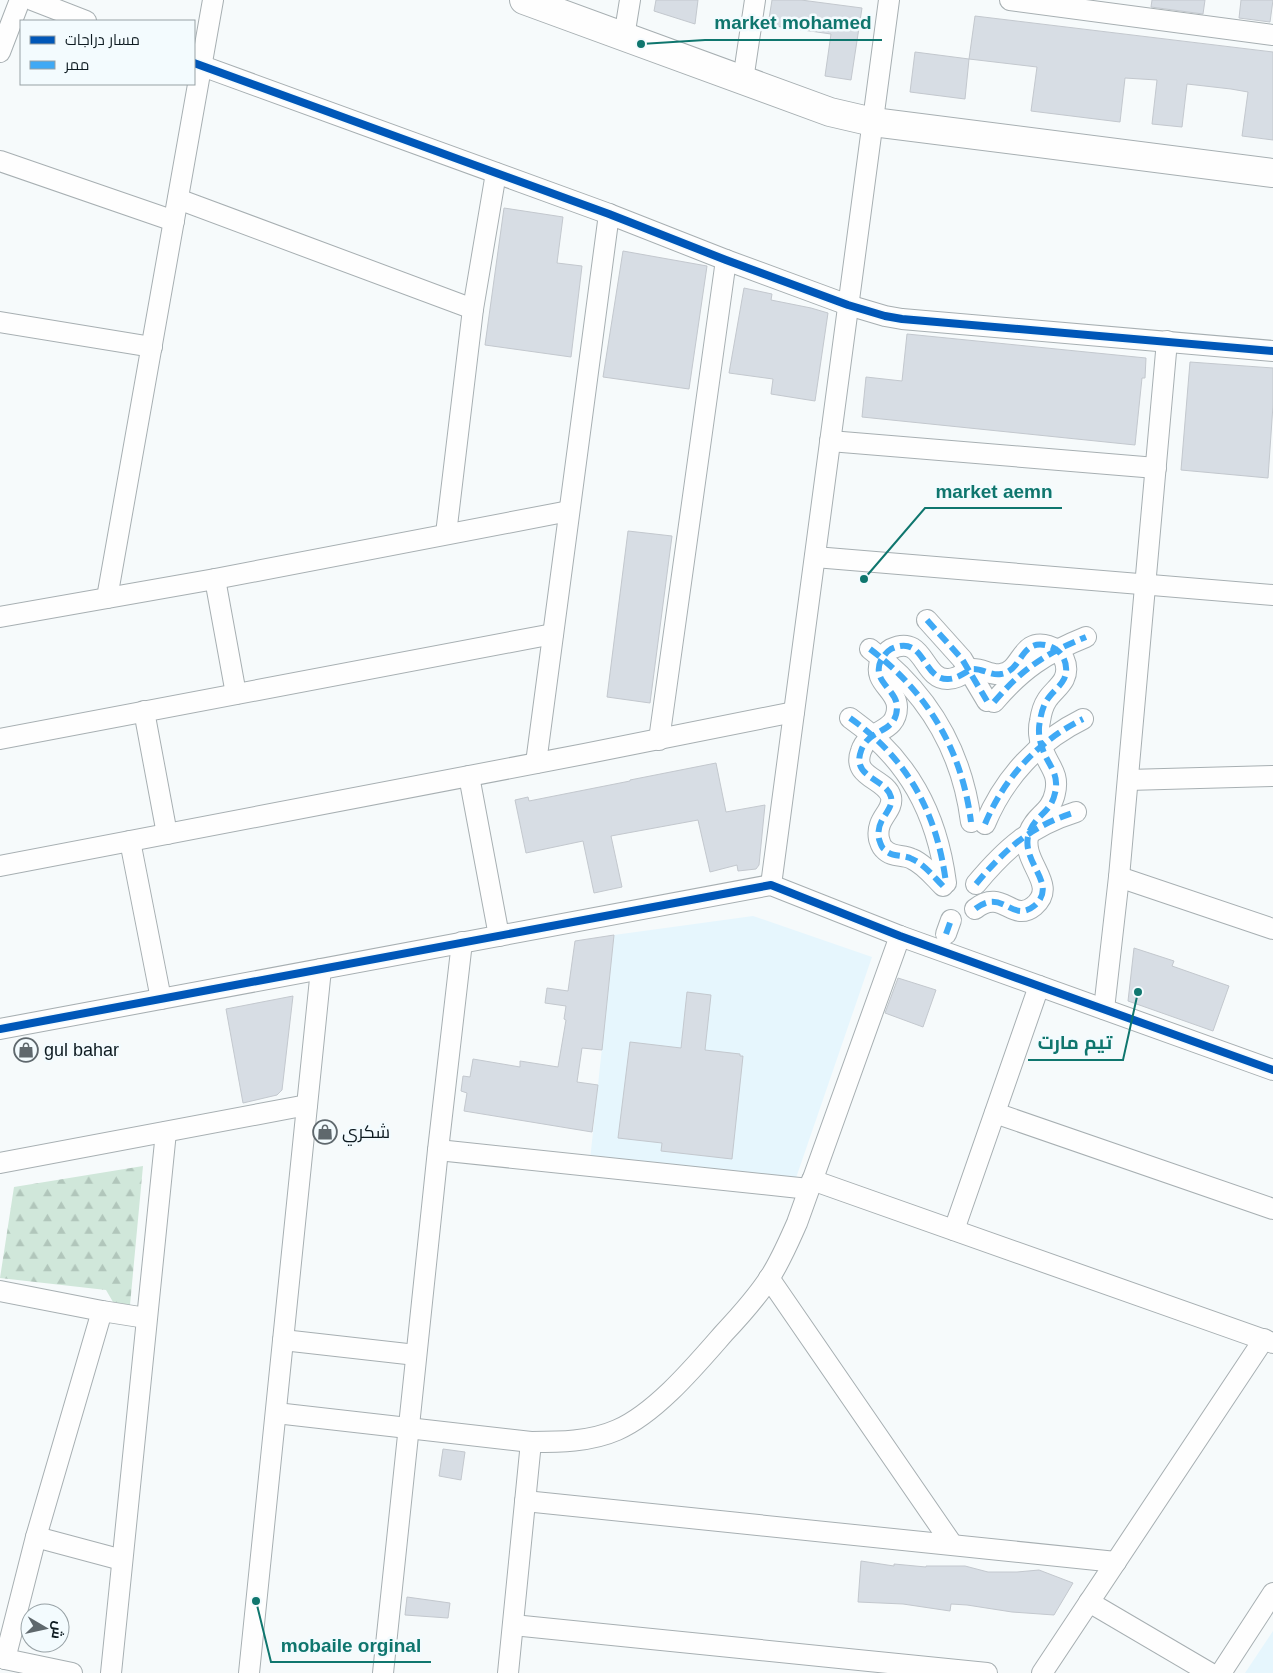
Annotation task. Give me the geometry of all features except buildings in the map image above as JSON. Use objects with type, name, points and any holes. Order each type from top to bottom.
[{"type":"street","points":[[0,52],[20,0]]},
{"type":"street","points":[[32,0],[83,20]]},
{"type":"street","points":[[107,598],[178,200],[198,65],[213,0]]},
{"type":"street","points":[[524,0],[830,112],[872,122],[1273,173]]},
{"type":"street","points":[[624,37],[630,0]]},
{"type":"street","points":[[743,80],[755,0]]},
{"type":"street","points":[[771,885],[889,0]]},
{"type":"street","points":[[1022,1],[1148,9],[1273,35]]},
{"type":"street","points":[[198,65],[609,214],[726,260],[876,314],[902,319],[1273,351]]},
{"type":"street","points":[[0,161],[174,221]]},
{"type":"street","points":[[446,534],[473,309],[496,173]]},
{"type":"street","points":[[178,200],[473,309]]},
{"type":"street","points":[[536,764],[609,214]]},
{"type":"street","points":[[659,740],[726,260]]},
{"type":"street","points":[[0,322],[152,347]]},
{"type":"street","points":[[1104,1009],[1119,877],[1167,341]]},
{"type":"street","points":[[830,441],[1156,468]]},
{"type":"street","points":[[0,617],[215,579],[569,511]]},
{"type":"street","points":[[815,557],[1273,594]]},
{"type":"street","points":[[215,579],[236,694]]},
{"type":"street","points":[[927,620],[954,648],[990,702],[1040,659],[1056,649],[1086,637]]},
{"type":"street","points":[[0,739],[553,634]]},
{"type":"street","points":[[876,654],[899,646],[915,650],[922,656],[933,674],[941,678],[955,678],[976,668],[999,675],[1013,669],[1026,650],[1041,644],[1056,649],[1066,663],[1064,679],[1048,699],[1042,710],[1039,723],[1041,746],[1054,771],[1057,784],[1055,795],[1047,811],[1033,823],[1028,834],[1028,854],[1042,879],[1042,892],[1034,906],[1023,910],[1016,911],[994,901],[981,904],[975,909]]},
{"type":"street","points":[[876,654],[895,670],[920,697],[946,737],[956,759],[978,823],[991,810],[1012,775],[1041,746],[1058,733],[1084,719]]},
{"type":"street","points":[[850,718],[872,735],[900,763],[913,782],[926,806],[941,850],[944,884],[920,864],[908,857],[891,854],[880,843],[878,826],[892,801],[886,789],[866,775],[860,763],[860,754],[862,746],[872,735],[889,727],[893,722],[898,705],[895,698],[885,687],[879,674],[876,654]]},
{"type":"street","points":[[144,711],[167,834]]},
{"type":"street","points":[[0,866],[536,764],[794,712]]},
{"type":"street","points":[[469,776],[499,936]]},
{"type":"street","points":[[1128,780],[1273,776]]},
{"type":"street","points":[[976,884],[995,861],[1028,834],[1060,817],[1076,812]]},
{"type":"street","points":[[130,841],[161,999]]},
{"type":"street","points":[[1119,877],[1273,929]]},
{"type":"street","points":[[0,1029],[771,885],[900,936],[1273,1070]]},
{"type":"street","points":[[276,1413],[531,1442],[565,1442],[617,1430],[659,1401],[690,1372],[769,1278],[798,1223],[900,936]]},
{"type":"street","points":[[383,1673],[438,1150],[462,942]]},
{"type":"street","points":[[249,1673],[321,969]]},
{"type":"street","points":[[954,1230],[1039,986]]},
{"type":"street","points":[[0,1164],[307,1105]]},
{"type":"street","points":[[995,1113],[1273,1209]]},
{"type":"street","points":[[111,1673],[166,1132]]},
{"type":"street","points":[[438,1150],[811,1184],[954,1230],[1269,1341],[1116,1562],[1042,1673]]},
{"type":"street","points":[[769,1278],[952,1544]]},
{"type":"street","points":[[0,1291],[146,1318]]},
{"type":"street","points":[[72,1673],[3,1657],[102,1311]]},
{"type":"street","points":[[283,1340],[416,1355]]},
{"type":"street","points":[[508,1673],[531,1442]]},
{"type":"street","points":[[525,1501],[1116,1562]]},
{"type":"street","points":[[36,1537],[122,1560]]},
{"type":"street","points":[[1220,1673],[1273,1593]]},
{"type":"street","points":[[1089,1602],[1210,1673]]},
{"type":"street","points":[[513,1625],[987,1673]]},
{"type":"shaded area","points":[[753,916],[872,957],[796,1178],[590,1160],[614,935]]},
{"type":"shaded area","points":[[1273,1631],[1273,1673],[1245,1673]]},
{"type":"green space","points":[[143,1166],[130,1305],[113,1302],[106,1290],[0,1278],[14,1187]]},
{"type":"marked path","points":[[927,620],[962,659],[987,701]]},
{"type":"marked path","points":[[994,702],[1004,690],[1036,663],[1059,649],[1086,637]]},
{"type":"marked path","points":[[943,886],[921,864],[909,858],[887,852],[882,847],[879,839],[878,832],[882,820],[890,807],[891,797],[883,786],[865,772],[859,760],[861,751],[870,738],[887,727],[896,716],[896,701],[879,674],[881,660],[891,649],[902,646],[911,647],[939,677],[951,679],[972,669],[994,674],[1008,672],[1032,646],[1040,644],[1054,648],[1064,659],[1066,674],[1044,705],[1039,731],[1044,753],[1056,779],[1056,786],[1053,800],[1032,827],[1027,844],[1029,854],[1041,881],[1043,889],[1041,898],[1034,906],[1026,910],[1019,911],[993,902],[985,903],[975,909]]},
{"type":"marked path","points":[[870,649],[909,684],[939,725],[960,771],[971,822]]},
{"type":"marked path","points":[[850,718],[888,751],[916,790],[927,811],[935,833],[942,857],[946,883]]},
{"type":"marked path","points":[[985,824],[1002,791],[1024,762],[1051,738],[1083,719]]},
{"type":"marked path","points":[[976,884],[1009,849],[1032,831],[1076,812]]},
{"type":"marked path","points":[[946,934],[951,920]]},
{"type":"cycle path","points":[[195,63],[609,214],[848,305],[885,316],[1273,351]]},
{"type":"cycle path","points":[[0,1029],[771,885],[900,936],[1273,1070]]},
{"type":"place","name":"market mohamed","points":[[641,44]]},
{"type":"place","name":"market aemn","points":[[864,579]]},
{"type":"place","name":"تیم مارت","points":[[1138,992]]},
{"type":"place","name":"gul bahar","points":[[26,1050]]},
{"type":"place","name":"شكري","points":[[325,1132]]},
{"type":"place","name":"mobaile orginal","points":[[256,1601]]}]
